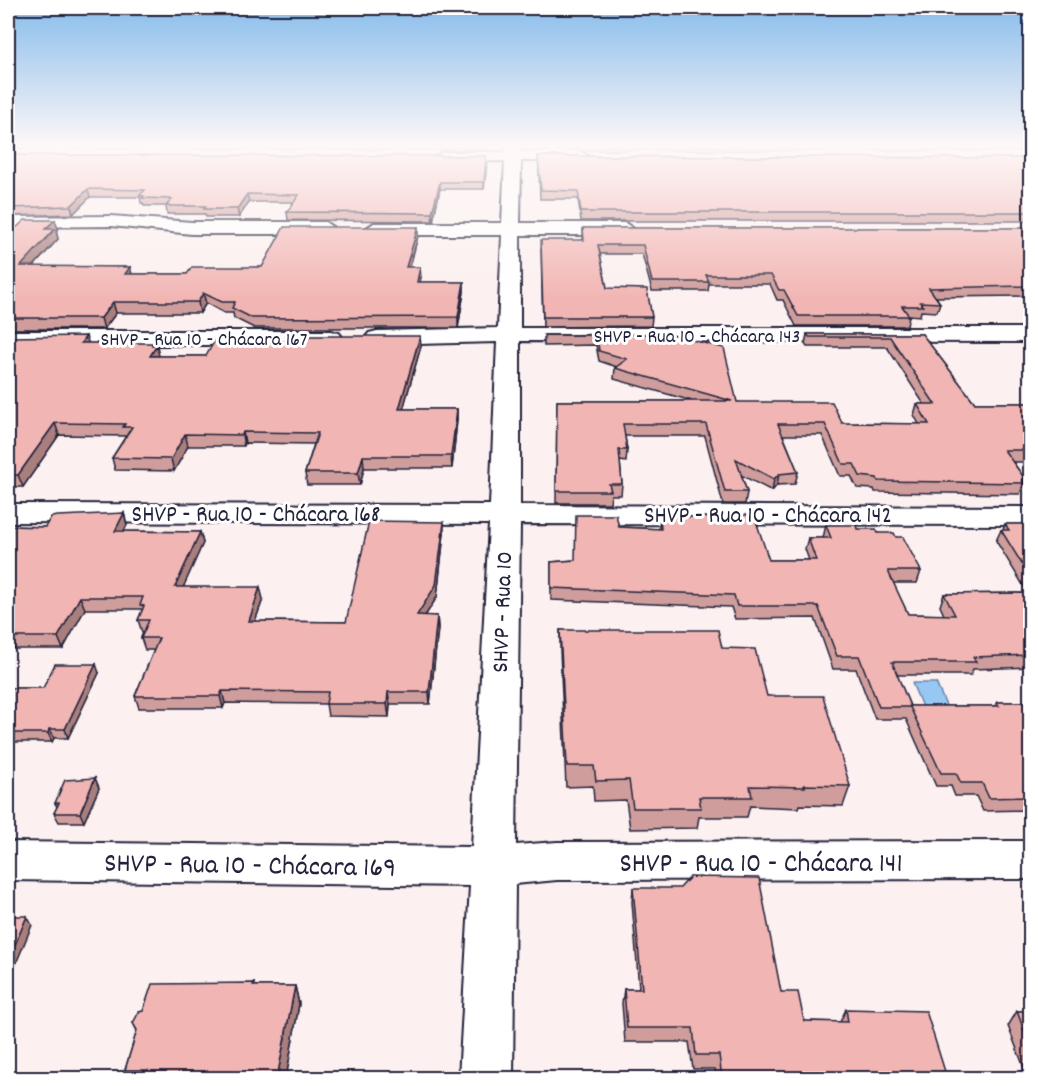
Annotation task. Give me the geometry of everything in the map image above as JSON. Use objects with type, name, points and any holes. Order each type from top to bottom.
[{"type":"street","name":"SHVP - Rua 10","points":[[486,1078],[505,513],[512,197]]},
{"type":"street","points":[[8,222],[111,221],[192,228],[641,229]]},
{"type":"street","name":"SHVP - Rua 10 - Chácara 143","points":[[508,336],[1030,335]]},
{"type":"street","name":"SHVP - Rua 10 - Chácara 167","points":[[8,338],[508,336]]},
{"type":"street","name":"SHVP - Rua 10 - Chácara 168","points":[[8,513],[505,513]]},
{"type":"street","name":"SHVP - Rua 10 - Chácara 142","points":[[505,513],[1030,516]]},
{"type":"street","name":"SHVP - Rua 10 - Chácara 141","points":[[492,867],[557,861],[1030,860]]},
{"type":"street","name":"SHVP - Rua 10 - Chácara 169","points":[[8,861],[492,867]]},
{"type":"water","points":[[912,683],[936,683],[953,721],[928,721]]},
{"type":"building","points":[[8,197],[80,197],[71,206],[8,208]]},
{"type":"building","points":[[245,197],[237,209],[166,206],[172,199],[142,198]]},
{"type":"building","points":[[298,197],[436,197],[432,213],[287,212]]},
{"type":"building","points":[[579,197],[1030,197],[1030,212],[581,212]]},
{"type":"building","points":[[25,220],[55,220],[45,229],[55,229],[21,266],[130,267],[125,274],[187,274],[192,267],[262,267],[284,227],[418,227],[406,267],[420,267],[417,282],[464,282],[458,317],[252,318],[232,308],[235,302],[222,302],[203,293],[198,302],[113,302],[101,318],[8,318],[8,235]]},
{"type":"building","points":[[583,228],[1030,228],[1030,286],[929,288],[940,303],[920,302],[923,306],[902,306],[909,316],[798,316],[784,290],[779,290],[771,275],[706,275],[709,282],[652,282],[643,245],[598,245],[607,288],[647,289],[652,317],[543,317],[541,240],[584,240]]},
{"type":"building","points":[[668,334],[724,348],[737,402],[832,402],[842,423],[929,424],[917,404],[935,404],[890,337],[809,337],[807,334],[922,334],[975,403],[1030,403],[1030,450],[1004,450],[1025,479],[1022,479],[1024,483],[878,481],[877,478],[860,476],[854,464],[843,464],[825,424],[778,424],[798,472],[779,474],[774,479],[736,459],[747,492],[725,492],[706,424],[623,424],[627,450],[619,450],[622,484],[609,484],[611,491],[556,491],[557,401],[732,401],[615,368],[627,359],[599,351],[597,335],[544,335]]},
{"type":"building","points":[[86,336],[81,343],[153,343],[152,345],[157,345],[150,356],[206,356],[215,340],[296,341],[287,336],[420,336],[399,409],[457,409],[451,456],[363,456],[358,473],[305,473],[318,433],[243,432],[242,435],[185,434],[171,459],[112,458],[132,427],[123,427],[125,424],[55,423],[18,475],[8,475],[8,337]]},
{"type":"building","points":[[124,513],[115,531],[200,532],[175,587],[260,587],[249,621],[346,622],[369,521],[444,522],[436,585],[417,615],[437,616],[429,692],[388,692],[387,704],[326,704],[328,692],[222,691],[220,696],[135,696],[159,638],[141,638],[149,620],[138,620],[144,606],[140,605],[143,597],[80,597],[58,637],[8,637],[8,526],[45,527],[51,517]]},
{"type":"building","points":[[576,515],[616,515],[619,527],[661,529],[660,516],[726,518],[726,515],[754,515],[769,560],[816,560],[808,538],[831,538],[826,525],[856,525],[857,529],[876,529],[878,533],[894,533],[896,537],[903,537],[921,571],[888,571],[908,614],[955,615],[944,594],[1030,593],[1030,655],[973,657],[976,662],[892,662],[910,706],[999,706],[997,702],[1030,702],[1030,776],[1025,776],[1030,786],[1030,797],[989,798],[982,783],[961,783],[956,773],[941,773],[910,707],[879,707],[859,656],[837,656],[818,606],[737,606],[734,595],[551,588],[551,562],[575,560]]},
{"type":"building","points":[[1005,524],[1030,524],[1030,577],[1001,530],[1009,530]]},
{"type":"building","points":[[560,630],[718,630],[722,648],[755,649],[767,696],[823,696],[850,786],[750,786],[752,797],[699,797],[701,808],[633,808],[629,780],[596,781],[594,766],[567,766]]},
{"type":"building","points":[[55,664],[96,664],[65,729],[49,729],[48,733],[8,733],[8,688],[43,688]]},
{"type":"building","points":[[95,778],[80,813],[54,813],[59,803],[55,803],[65,780]]},
{"type":"building","points":[[690,877],[759,878],[781,992],[798,992],[804,1021],[848,1022],[846,1009],[926,1011],[947,1078],[722,1078],[719,1055],[696,1055],[693,1028],[627,1028],[624,989],[642,989],[633,888],[680,888]]},
{"type":"building","points":[[8,916],[27,916],[8,961]]},
{"type":"building","points":[[254,983],[253,986],[295,986],[277,1078],[145,1078],[148,1070],[125,1070],[137,1030],[133,1023],[139,1012],[143,1011],[152,984]]},
{"type":"building","points":[[1017,1011],[1030,1011],[1030,1047]]}]
